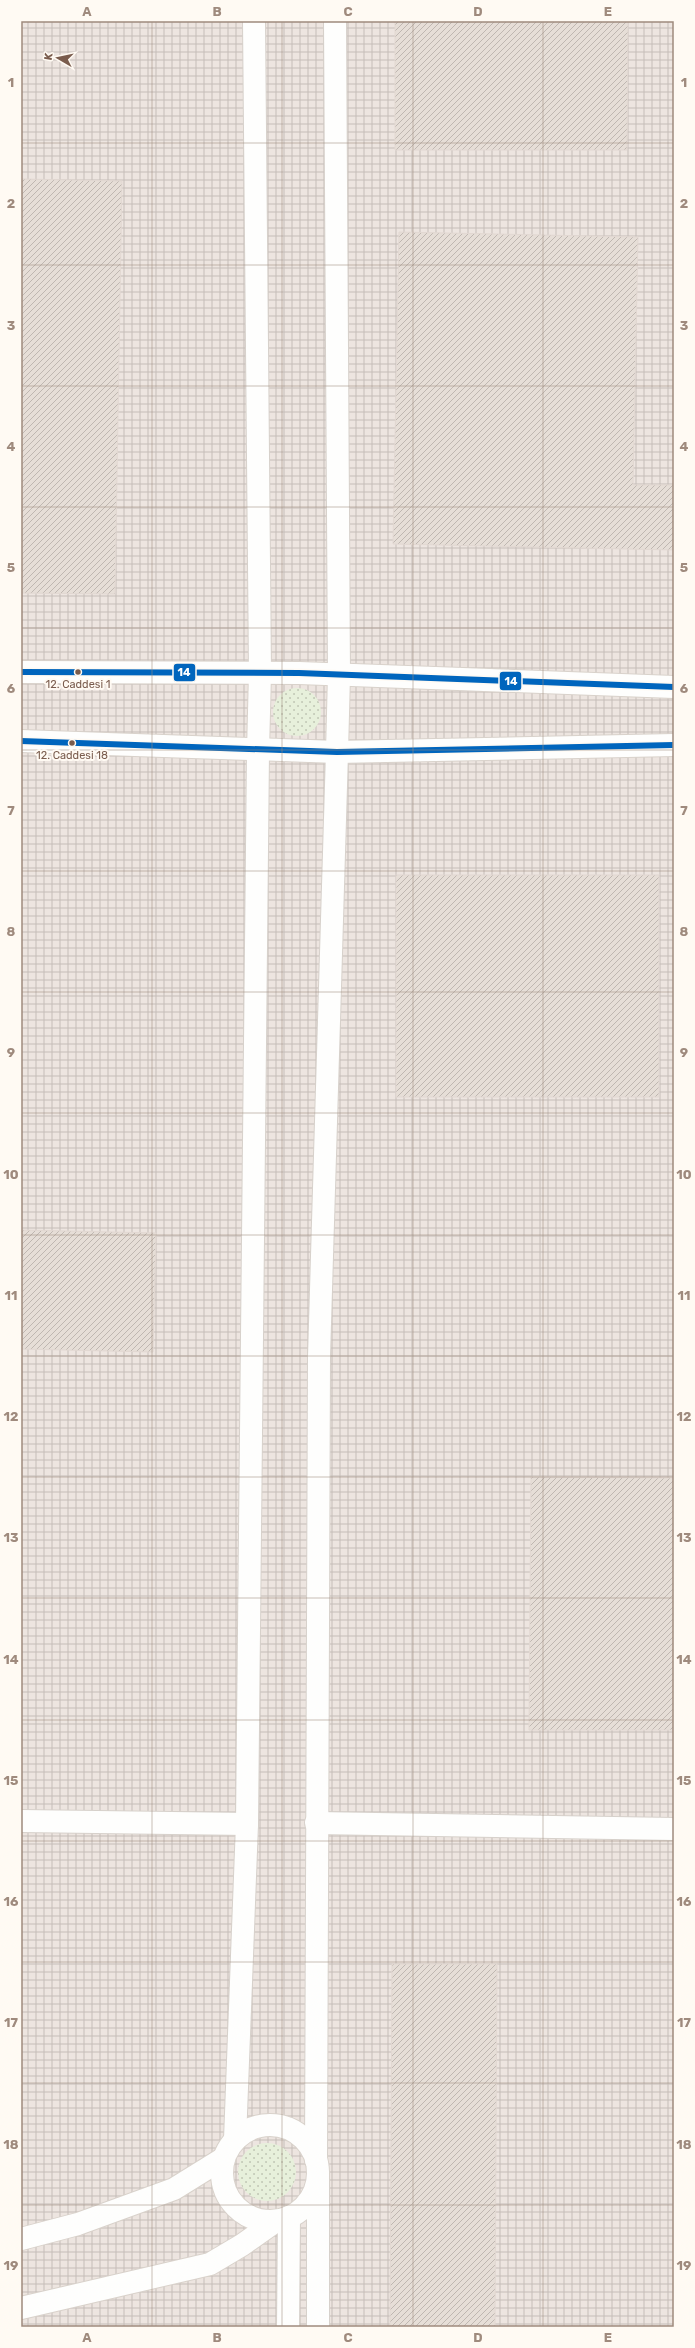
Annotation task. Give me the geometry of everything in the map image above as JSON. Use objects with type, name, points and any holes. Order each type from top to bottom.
[{"type":"street","points":[[254,21],[260,673],[247,1824],[229,2149],[222,2172],[223,2185],[229,2198],[238,2209],[249,2216],[262,2220],[282,2219]]},
{"type":"street","points":[[318,2327],[316,1823],[319,1357],[339,674],[335,21]]},
{"type":"street","points":[[21,672],[339,674],[674,688]]},
{"type":"street","points":[[21,741],[258,751],[337,752],[674,745]]},
{"type":"street","points":[[21,1821],[247,1824]]},
{"type":"street","points":[[316,1823],[674,1829]]},
{"type":"street","points":[[21,2239],[78,2224],[174,2189],[229,2149],[251,2128],[264,2124],[278,2125],[291,2129],[302,2137],[311,2147],[317,2167],[316,2187],[310,2200],[299,2212],[282,2219],[210,2264],[21,2308]]},
{"type":"street","points":[[282,2219],[288,2327]]},
{"type":"shaded area","points":[[21,21],[674,21],[674,2327],[21,2327]]},
{"type":"green space","points":[[297,688],[306,690],[314,695],[319,703],[321,712],[319,721],[314,729],[306,734],[297,736],[288,734],[280,729],[275,721],[273,712],[275,703],[280,695],[288,690]]},
{"type":"green space","points":[[261,2143],[273,2143],[288,2151],[296,2166],[296,2178],[288,2193],[273,2201],[261,2201],[246,2193],[238,2178],[238,2166],[246,2151]]},
{"type":"building","points":[[395,21],[628,21],[627,150],[395,150]]},
{"type":"building","points":[[21,179],[122,181],[115,594],[21,593]]},
{"type":"building","points":[[399,232],[638,237],[633,485],[674,485],[674,550],[393,544]]},
{"type":"building","points":[[396,875],[659,875],[659,1097],[396,1097]]},
{"type":"building","points":[[21,1230],[156,1233],[153,1352],[21,1349]]},
{"type":"building","points":[[531,1477],[674,1478],[674,1730],[529,1730]]},
{"type":"building","points":[[392,1964],[497,1964],[495,2327],[390,2327]]},
{"type":"transit line","name":"14","points":[[21,672],[299,673],[674,687]]},
{"type":"transit line","name":"14","points":[[21,741],[337,752],[674,745]]},
{"type":"place","name":"12. Caddesi 1","points":[[78,672]]},
{"type":"place","name":"12. Caddesi 18","points":[[72,743]]}]
